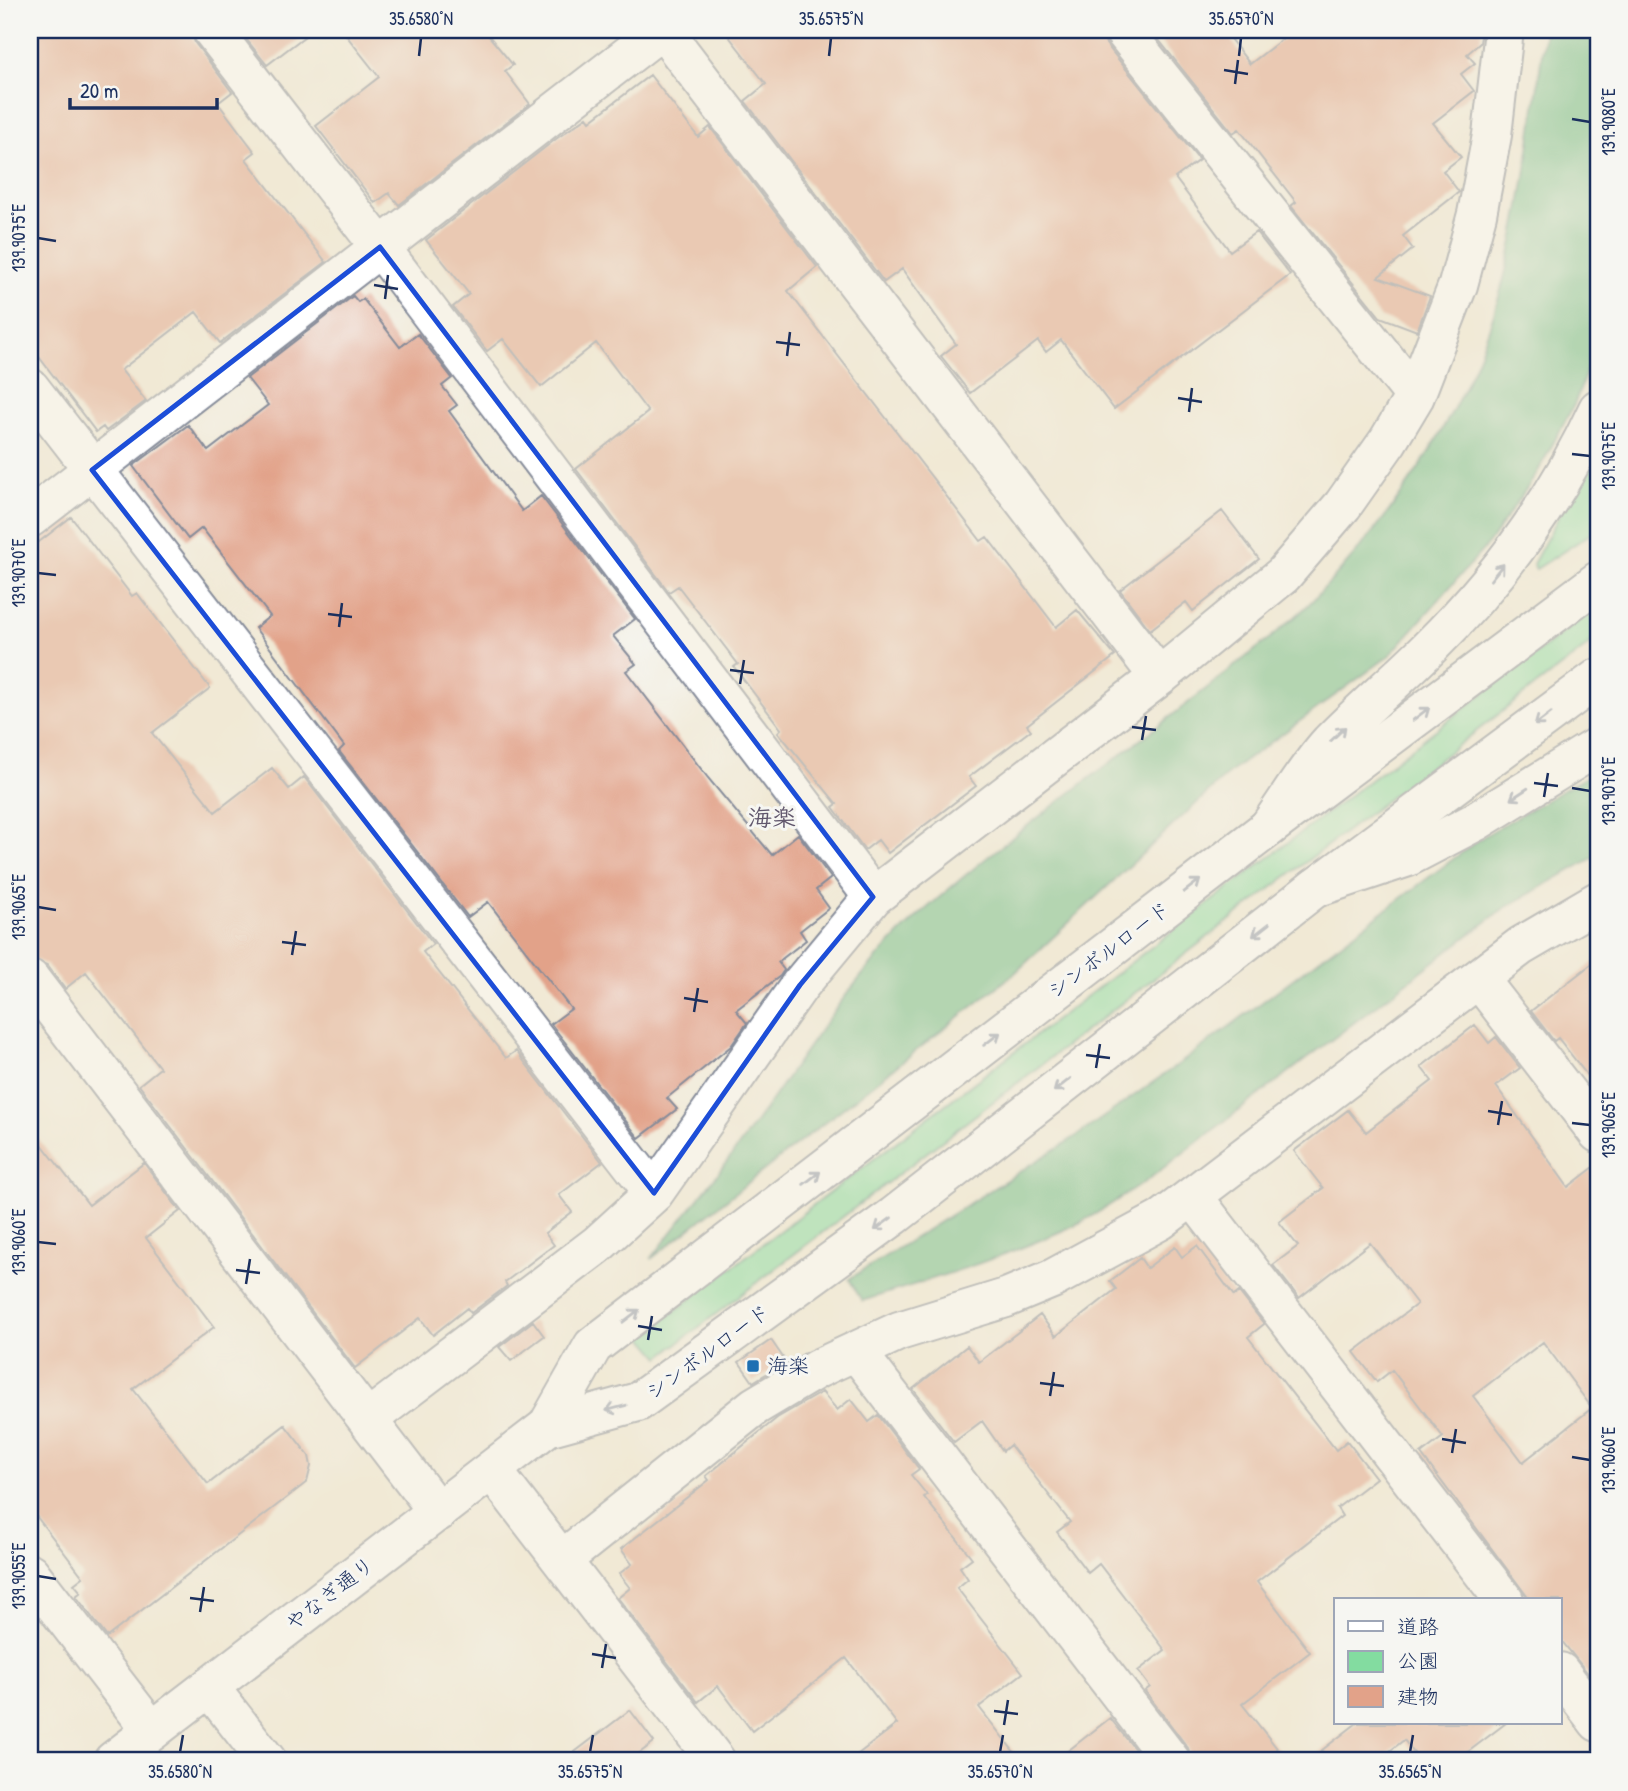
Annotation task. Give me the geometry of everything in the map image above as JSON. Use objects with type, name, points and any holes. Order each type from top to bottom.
[{"type":"main road","points":[[212,30],[873,897]]},
{"type":"main road","points":[[30,518],[662,30],[1159,677]]},
{"type":"main road","points":[[1123,30],[1415,396]]},
{"type":"main road","points":[[368,1419],[597,1245],[654,1193],[800,985],[873,897],[1159,677],[1283,575],[1343,505],[1388,441],[1415,396],[1458,285],[1477,214],[1492,135],[1504,30]]},
{"type":"main road","points":[[30,388],[654,1193]]},
{"type":"main road","points":[[1268,828],[1329,744],[1467,609],[1508,558],[1557,487],[1598,409]]},
{"type":"main road","name":"シンボルロード","points":[[547,1427],[593,1346],[1268,828],[1598,581]]},
{"type":"main road","name":"シンボルロード","points":[[547,1427],[638,1402],[894,1216],[1315,888],[1598,678]]},
{"type":"main road","points":[[1315,888],[1408,857],[1475,822],[1598,746]]},
{"type":"main road","points":[[562,1560],[755,1406],[817,1369],[899,1331],[1006,1298],[1052,1279],[1161,1220],[1194,1198],[1521,946],[1598,901]]},
{"type":"main road","points":[[30,979],[438,1511]]},
{"type":"main road","points":[[1479,979],[1598,1133]]},
{"type":"main road","points":[[1194,1198],[1502,1598]]},
{"type":"main road","points":[[856,1352],[1171,1761]]},
{"type":"main road","name":"やなぎ通り","points":[[113,1761],[547,1427]]},
{"type":"main road","points":[[492,1470],[716,1761]]},
{"type":"main road","points":[[30,1573],[152,1731]]},
{"type":"main road","points":[[1562,1675],[1598,1722]]},
{"type":"main road","points":[[209,1688],[267,1761]]},
{"type":"highlighted area","points":[[380,247],[873,897],[800,985],[654,1193],[92,470]]},
{"type":"green space","points":[[1545,30],[1598,30],[1598,339],[1575,403],[1536,475],[1489,543],[1389,656],[1230,772],[1015,973],[651,1259],[743,1140],[824,1024],[891,942],[992,853],[1292,620],[1336,576],[1380,523],[1438,437],[1470,376],[1486,336],[1500,294],[1520,206]]},
{"type":"green space","points":[[1598,444],[1598,529],[1536,569],[1533,564]]},
{"type":"green space","points":[[1598,606],[1598,638],[660,1357],[642,1336]]},
{"type":"green space","points":[[1598,770],[1598,855],[1503,909],[1145,1182],[1089,1218],[1054,1234],[973,1266],[862,1301],[849,1279],[1078,1135],[1186,1059],[1484,836]]},
{"type":"building","points":[[30,30],[191,30],[195,43],[232,92],[218,103],[255,152],[246,159],[326,262],[220,343],[196,312],[121,370],[146,401],[106,431],[103,427],[96,432],[30,345]]},
{"type":"building","points":[[239,30],[313,30],[267,65]]},
{"type":"building","points":[[342,30],[484,30],[513,65],[505,71],[530,104],[399,205],[389,193],[375,203],[316,126],[379,77]]},
{"type":"building","points":[[724,30],[1102,30],[1106,44],[1199,160],[1175,178],[1230,251],[1256,232],[1290,275],[1114,409],[1061,340],[1046,352],[1038,341],[970,393],[941,356],[956,344],[902,269],[884,282],[745,101],[766,84]]},
{"type":"building","points":[[1151,30],[1223,30],[1250,64],[1294,30],[1482,30],[1480,43],[1467,54],[1475,63],[1461,74],[1474,91],[1433,123],[1461,157],[1443,171],[1459,192],[1403,236],[1413,249],[1378,277],[1430,296],[1417,331],[1380,317],[1291,206],[1296,202],[1239,129],[1233,133]]},
{"type":"building","points":[[650,75],[698,137],[710,127],[817,267],[788,291],[981,541],[987,537],[1056,627],[1077,610],[1115,656],[1027,725],[1031,730],[969,777],[976,786],[888,853],[878,840],[865,850],[833,807],[837,804],[778,732],[781,729],[734,667],[738,664],[678,586],[669,592],[576,469],[648,412],[596,343],[541,387],[503,339],[487,351],[453,307],[469,294],[426,240],[556,139],[587,117],[590,121]]},
{"type":"building","points":[[353,296],[358,302],[363,299],[400,347],[418,334],[452,378],[442,386],[457,405],[449,411],[522,511],[541,496],[635,619],[613,636],[636,664],[626,671],[708,778],[772,855],[798,834],[831,878],[816,890],[829,908],[800,931],[806,940],[778,962],[784,970],[780,976],[736,1010],[747,1023],[731,1046],[667,1098],[677,1109],[639,1138],[551,1024],[571,1009],[488,902],[468,917],[339,751],[344,746],[255,628],[270,616],[202,528],[188,539],[133,466],[188,425],[208,451],[268,405],[247,378]]},
{"type":"building","points":[[1222,511],[1259,559],[1193,611],[1186,602],[1150,630],[1120,590]]},
{"type":"building","points":[[71,517],[132,596],[137,593],[210,688],[152,733],[215,812],[272,768],[289,789],[304,777],[433,944],[423,952],[506,1058],[516,1051],[602,1162],[559,1195],[572,1212],[545,1233],[554,1245],[505,1282],[507,1286],[471,1313],[467,1308],[433,1335],[420,1318],[355,1368],[139,1085],[160,1068],[86,972],[65,989],[47,965],[30,958],[30,549]]},
{"type":"building","points":[[1598,959],[1598,1089],[1558,1038],[1554,1041],[1531,1011]]},
{"type":"building","points":[[1475,1025],[1489,1043],[1496,1037],[1520,1068],[1496,1086],[1568,1187],[1598,1164],[1598,1686],[1562,1641],[1562,1598],[1529,1598],[1421,1454],[1443,1437],[1392,1370],[1377,1382],[1354,1352],[1417,1304],[1370,1243],[1299,1298],[1273,1265],[1298,1246],[1279,1222],[1323,1188],[1294,1151],[1348,1110],[1366,1132],[1432,1081],[1421,1067]],"holes":[[[1543,1342],[1592,1408],[1523,1462],[1473,1396]]]},
{"type":"building","points":[[30,1129],[89,1205],[144,1163],[180,1211],[146,1238],[214,1327],[133,1389],[208,1484],[285,1425],[309,1456],[311,1466],[307,1482],[107,1637],[76,1596],[81,1592],[74,1584],[83,1577],[30,1508]]},
{"type":"building","points":[[1197,1246],[1234,1296],[1239,1292],[1264,1324],[1248,1337],[1336,1450],[1347,1441],[1376,1478],[1337,1508],[1342,1516],[1257,1582],[1310,1652],[1242,1704],[1287,1761],[1192,1761],[1188,1748],[1145,1691],[1150,1687],[1138,1671],[1165,1650],[1099,1564],[1088,1573],[1057,1532],[1070,1522],[1010,1445],[1003,1451],[982,1421],[954,1442],[913,1389],[967,1346],[979,1362],[1040,1315],[1056,1336],[1116,1289],[1110,1281],[1140,1258],[1147,1268],[1175,1247],[1182,1257]]},
{"type":"building","points":[[533,1321],[544,1336],[511,1361],[499,1347]]},
{"type":"building","points":[[771,1340],[786,1362],[753,1382],[739,1362]]},
{"type":"building","points":[[822,1392],[837,1410],[851,1399],[869,1422],[878,1415],[919,1469],[911,1475],[927,1495],[924,1497],[972,1558],[960,1567],[968,1579],[957,1588],[1023,1673],[979,1707],[1021,1761],[849,1761],[897,1724],[846,1658],[752,1731],[718,1686],[698,1702],[618,1598],[630,1588],[619,1574],[632,1564],[621,1549],[709,1480],[706,1476],[777,1418]]},
{"type":"building","points":[[630,1710],[654,1742],[629,1761],[563,1761]]},
{"type":"building","points":[[1110,1718],[1144,1761],[1055,1761]]},
{"type":"building","points":[[1356,1724],[1505,1724],[1456,1761],[1420,1761],[1404,1740],[1377,1761],[1308,1761]]},
{"type":"place","name":"海楽","points":[[753,1366]]},
{"type":"district","name":"海楽","points":[[772,818]]}]
